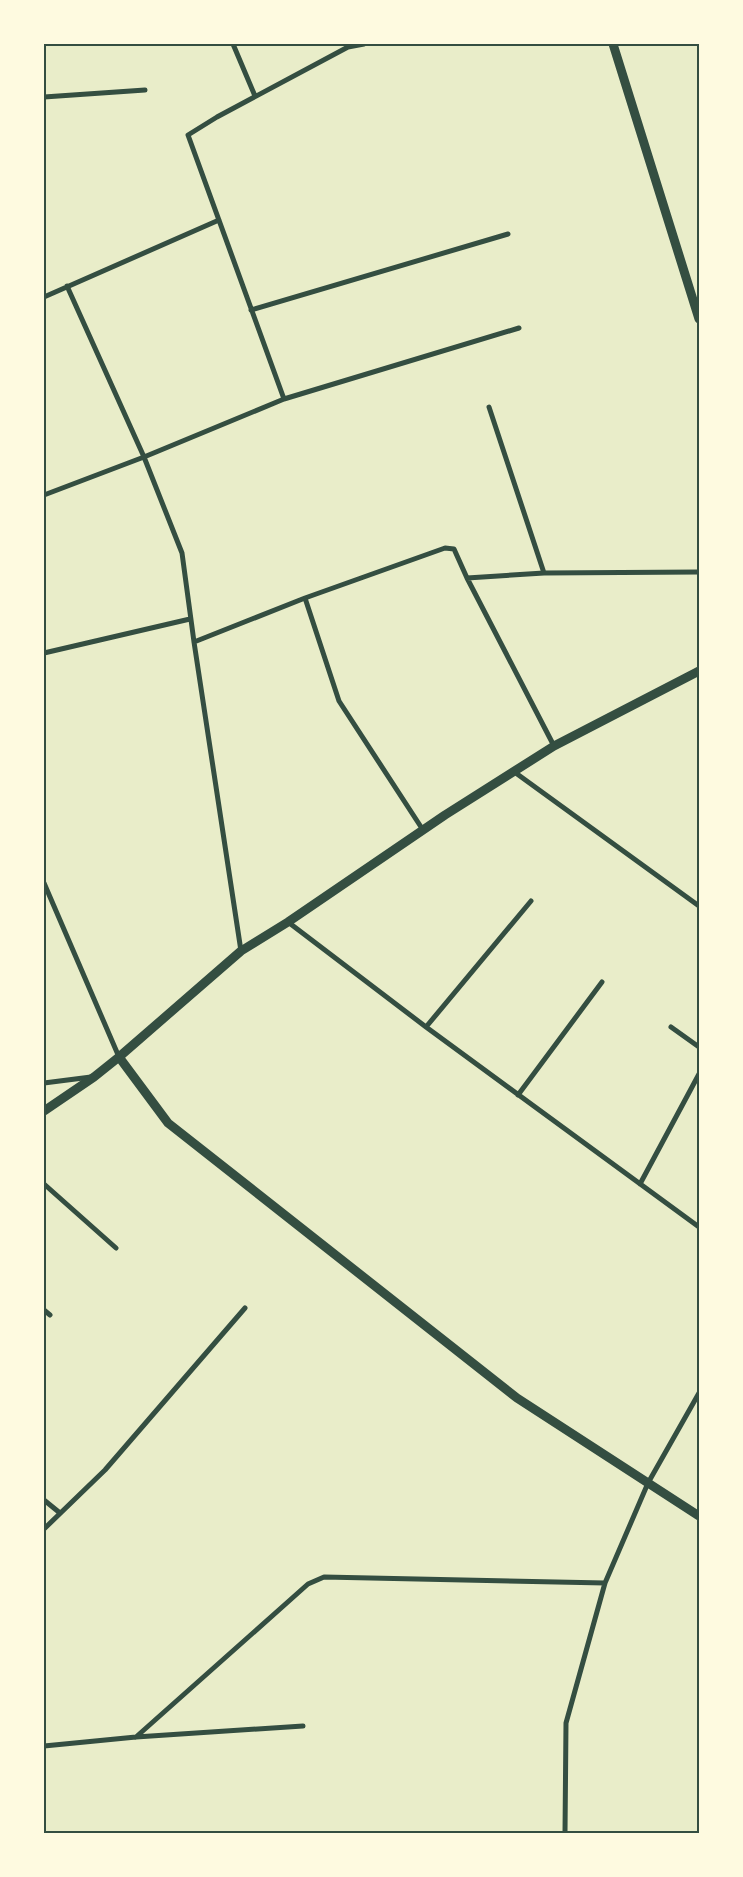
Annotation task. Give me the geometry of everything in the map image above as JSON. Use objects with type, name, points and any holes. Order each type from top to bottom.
[{"type":"street","points":[[233,44],[255,96]]},
{"type":"street","points":[[284,399],[188,135],[255,96],[348,47],[364,44]]},
{"type":"street","points":[[613,44],[699,319]]},
{"type":"street","points":[[44,97],[144,90]]},
{"type":"street","points":[[44,297],[219,220]]},
{"type":"street","points":[[252,310],[508,234]]},
{"type":"street","points":[[67,286],[144,457],[182,553],[190,619],[241,952]]},
{"type":"street","points":[[44,495],[144,457],[284,399],[519,328]]},
{"type":"street","points":[[489,406],[544,573]]},
{"type":"street","points":[[194,642],[305,598],[446,548],[454,549],[467,578],[554,746]]},
{"type":"street","points":[[467,578],[544,573],[699,572]]},
{"type":"street","points":[[305,598],[339,701],[423,830]]},
{"type":"street","points":[[44,653],[190,619]]},
{"type":"street","points":[[44,1111],[119,1057],[241,952],[513,771],[554,746],[699,671]]},
{"type":"street","points":[[513,771],[699,906]]},
{"type":"street","points":[[44,883],[119,1057],[168,1123],[517,1398],[699,1516]]},
{"type":"street","points":[[426,1027],[531,901]]},
{"type":"street","points":[[288,922],[426,1027],[699,1227]]},
{"type":"street","points":[[518,1094],[602,982]]},
{"type":"street","points":[[671,1027],[699,1047]]},
{"type":"street","points":[[640,1184],[698,1074]]},
{"type":"street","points":[[44,1083],[94,1076]]},
{"type":"street","points":[[44,1184],[116,1248]]},
{"type":"street","points":[[44,1529],[105,1470],[245,1308]]},
{"type":"street","points":[[44,1310],[50,1315]]},
{"type":"street","points":[[565,1833],[566,1723],[605,1583],[648,1483],[699,1393]]},
{"type":"street","points":[[44,1500],[60,1513]]},
{"type":"street","points":[[136,1737],[308,1584],[324,1577],[605,1583]]},
{"type":"street","points":[[44,1746],[136,1737],[303,1726]]}]
